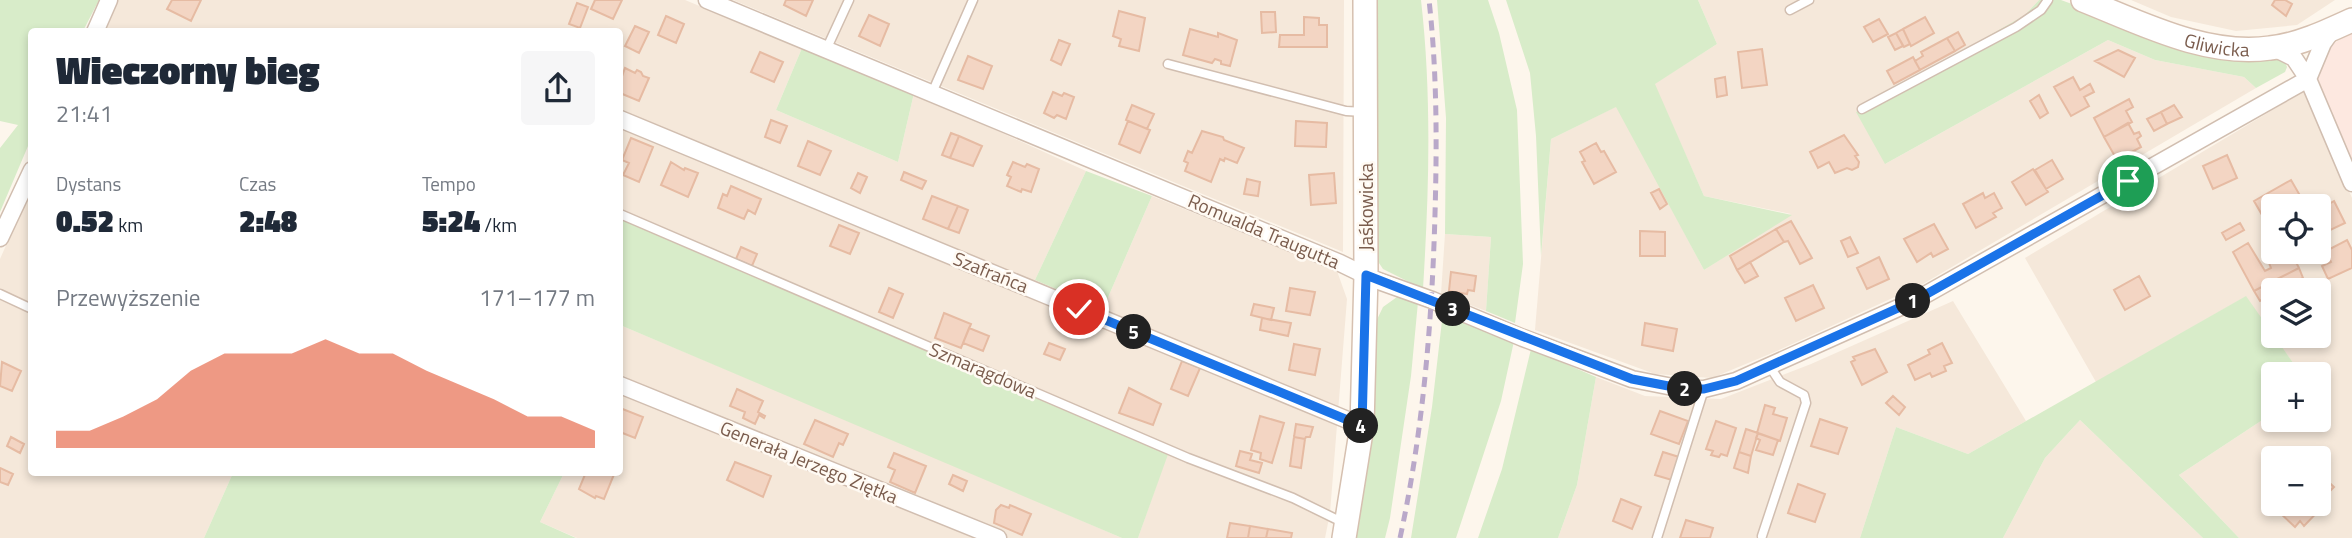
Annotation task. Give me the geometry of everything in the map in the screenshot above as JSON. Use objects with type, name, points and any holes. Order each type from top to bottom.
[{"type":"street","points":[[96,28],[108,0]]},
{"type":"street","name":"Romualda Traugutta","points":[[707,0],[1366,275],[1632,379],[1668,387],[1704,389],[1736,381],[1770,367],[1916,300],[2308,79]]},
{"type":"street","name":"Jaśkowicka","points":[[1345,531],[1362,426],[1366,275],[1365,0]]},
{"type":"street","name":"Gliwicka","points":[[2083,0],[2193,41],[2239,50],[2274,48],[2342,25]]},
{"type":"street","points":[[2308,79],[2323,43],[2342,25]]},
{"type":"street","points":[[2274,48],[2294,58],[2308,79],[2352,183]]},
{"type":"street","name":"Szafrańca","points":[[623,120],[1362,426]]},
{"type":"street","points":[[0,239],[28,179]]},
{"type":"street","name":"Generała Jerzego Ziętka","points":[[623,386],[998,538]]},
{"type":"lane","points":[[825,50],[849,0]]},
{"type":"lane","points":[[932,93],[973,0]]},
{"type":"lane","points":[[1790,10],[1809,0]]},
{"type":"lane","points":[[1862,109],[2016,27],[2041,10],[2048,0]]},
{"type":"lane","points":[[1168,64],[1346,111],[1366,112]]},
{"type":"lane","name":"Szmaragdowa","points":[[623,215],[1188,458],[1293,498],[1345,531]]},
{"type":"lane","points":[[0,294],[28,307]]},
{"type":"lane","points":[[1762,536],[1806,403],[1804,396],[1780,382],[1770,367]]},
{"type":"lane","points":[[1657,538],[1704,389]]},
{"type":"shaded area","points":[[118,0],[685,0],[802,48],[776,110],[898,162],[914,93],[1086,171],[1035,280],[1103,309],[1152,196],[1337,271],[1347,299],[1330,513],[1325,538],[1138,538],[1170,446],[623,212],[623,28],[105,28]]},
{"type":"shaded area","points":[[733,0],[1344,0],[1343,252]]},
{"type":"shaded area","points":[[1698,0],[2039,0],[1885,164],[2108,40],[2155,60],[2244,77],[2256,88],[1923,284],[1712,378],[1655,374],[1535,330],[1551,139],[1617,106],[1704,270],[1791,214],[1704,196],[1654,84],[1717,44]]},
{"type":"shaded area","points":[[2131,0],[2335,0],[2297,25],[2236,31],[2171,17]]},
{"type":"shaded area","points":[[2352,33],[2352,167],[2327,112],[2317,75],[2327,47]]},
{"type":"shaded area","points":[[2306,90],[2352,198],[2352,538],[2239,538],[2179,475],[2261,421],[2261,432],[2331,432],[2331,362],[2292,362],[2283,348],[2331,348],[2331,278],[2261,278],[2261,319],[2245,297],[2096,382],[2025,258]]},
{"type":"shaded area","points":[[28,196],[28,476],[232,476],[204,538],[0,538],[0,259]]},
{"type":"shaded area","points":[[1445,234],[1491,237],[1486,311],[1441,294]]},
{"type":"shaded area","points":[[1953,301],[2026,421],[1968,454],[1896,427],[1860,538],[1558,538],[1577,485],[1596,377],[1645,396],[1721,399],[1811,364]]},
{"type":"shaded area","points":[[623,326],[1122,538],[577,538],[540,522],[563,476],[623,476]]},
{"type":"shaded area","points":[[2080,420],[2203,538],[2003,538],[2045,458]]},
{"type":"green space","points":[[0,0],[99,0],[85,28],[28,28],[28,146],[0,212],[0,148],[18,125],[0,121]]},
{"type":"green space","points":[[1371,0],[1421,0],[1427,72],[1428,144],[1423,289],[1383,269],[1375,257]]},
{"type":"green space","points":[[1437,0],[1488,0],[1499,33],[1517,110],[1523,264],[1515,323],[1486,311],[1491,237],[1445,234],[1446,118]]},
{"type":"green space","points":[[1506,0],[1698,0],[1717,44],[1655,84],[1704,196],[1792,215],[1704,270],[1616,107],[1551,139],[1541,256],[1536,136],[1530,73]]},
{"type":"green space","points":[[2039,0],[2061,0],[2164,38],[2277,58],[2285,62],[2287,67],[2285,72],[2256,88],[2244,77],[2155,60],[2108,40],[1885,164],[1856,112],[2025,15]]},
{"type":"green space","points":[[802,48],[914,93],[898,162],[776,110]]},
{"type":"green space","points":[[1086,171],[1152,196],[1103,309],[1035,280]]},
{"type":"green space","points":[[623,212],[1171,446],[1138,538],[1122,538],[623,326]]},
{"type":"green space","points":[[2246,296],[2261,317],[2261,348],[2283,348],[2293,362],[2261,362],[2261,421],[2179,475],[2239,538],[2203,538],[2080,420],[2045,458],[2003,538],[1860,538],[1896,427],[1968,454]]},
{"type":"green space","points":[[1397,297],[1418,302],[1411,376],[1390,518],[1385,538],[1352,538],[1372,330],[1383,307]]},
{"type":"green space","points":[[1443,312],[1514,341],[1501,401],[1456,538],[1411,538],[1432,407]]},
{"type":"green space","points":[[1531,349],[1596,377],[1577,485],[1558,538],[1478,538],[1502,469]]},
{"type":"green space","points":[[232,476],[563,476],[540,522],[576,538],[204,538]]},
{"type":"building","points":[[172,0],[201,0],[191,21],[167,9]]},
{"type":"building","points":[[595,0],[622,0],[613,19],[591,9]]},
{"type":"building","points":[[786,0],[813,0],[806,16],[784,5]]},
{"type":"building","points":[[2275,0],[2285,0],[2292,4],[2286,16],[2272,5]]},
{"type":"building","points":[[577,3],[588,7],[580,28],[569,24]]},
{"type":"building","points":[[1119,11],[1145,18],[1139,51],[1119,46],[1121,39],[1113,36]]},
{"type":"building","points":[[1261,12],[1275,12],[1276,32],[1262,33]]},
{"type":"building","points":[[869,15],[889,24],[880,46],[859,36]]},
{"type":"building","points":[[666,16],[684,24],[676,43],[658,35]]},
{"type":"building","points":[[1304,17],[1319,18],[1319,25],[1327,25],[1327,47],[1279,47],[1280,35],[1304,35]]},
{"type":"building","points":[[1925,17],[1934,33],[1911,46],[1903,29]]},
{"type":"building","points":[[1879,19],[1888,34],[1873,42],[1864,27]]},
{"type":"building","points":[[635,26],[649,32],[639,53],[625,46]]},
{"type":"building","points":[[1190,29],[1218,37],[1218,33],[1237,40],[1230,66],[1215,59],[1212,63],[1183,55]]},
{"type":"building","points":[[1903,29],[1910,44],[1904,47],[1896,33]]},
{"type":"building","points":[[1958,32],[1965,45],[1955,51],[1947,38]]},
{"type":"building","points":[[1896,33],[1903,46],[1895,50],[1888,37]]},
{"type":"building","points":[[1947,38],[1955,51],[1920,70],[1915,61],[1923,56],[1921,52]]},
{"type":"building","points":[[1059,40],[1070,44],[1061,65],[1051,60]]},
{"type":"building","points":[[1762,49],[1767,85],[1742,88],[1738,52]]},
{"type":"building","points":[[2118,50],[2135,58],[2124,77],[2095,61]]},
{"type":"building","points":[[760,52],[783,62],[774,82],[751,72]]},
{"type":"building","points":[[968,56],[992,66],[983,89],[958,80]]},
{"type":"building","points":[[1913,57],[1920,70],[1894,84],[1887,71]]},
{"type":"building","points":[[625,68],[635,73],[637,70],[649,78],[639,101],[623,94]]},
{"type":"building","points":[[1725,77],[1727,95],[1717,97],[1715,79]]},
{"type":"building","points":[[2073,77],[2080,90],[2090,84],[2094,92],[2084,97],[2089,106],[2071,116],[2054,87]]},
{"type":"building","points":[[1053,92],[1074,97],[1066,119],[1057,115],[1054,118],[1044,113]]},
{"type":"building","points":[[2039,95],[2048,113],[2040,118],[2030,101]]},
{"type":"building","points":[[2129,99],[2133,107],[2126,111],[2132,122],[2104,137],[2094,118]]},
{"type":"building","points":[[1132,105],[1154,114],[1147,129],[1126,120]]},
{"type":"building","points":[[2174,105],[2182,117],[2167,124],[2161,112]]},
{"type":"building","points":[[2161,112],[2167,124],[2154,131],[2147,119]]},
{"type":"building","points":[[771,120],[787,126],[780,143],[765,137]]},
{"type":"building","points":[[1128,121],[1150,130],[1140,153],[1119,144]]},
{"type":"building","points":[[1296,121],[1327,123],[1326,147],[1295,146]]},
{"type":"building","points":[[2128,123],[2134,134],[2139,132],[2141,136],[2137,139],[2141,147],[2117,160],[2104,137]]},
{"type":"building","points":[[1202,131],[1223,137],[1224,140],[1244,148],[1237,163],[1225,158],[1224,161],[1220,159],[1211,182],[1185,171],[1188,163],[1184,161],[1188,151],[1192,153]]},
{"type":"building","points":[[951,133],[959,136],[950,158],[942,155]]},
{"type":"building","points":[[1844,135],[1858,155],[1855,156],[1859,162],[1858,167],[1835,173],[1829,162],[1818,168],[1810,152]]},
{"type":"building","points":[[959,136],[982,146],[973,166],[950,158]]},
{"type":"building","points":[[631,138],[653,147],[639,182],[623,175],[629,163],[623,160]]},
{"type":"building","points":[[808,141],[831,151],[820,175],[798,166]]},
{"type":"building","points":[[1596,143],[1616,172],[1594,184],[1582,162],[1585,161],[1580,152]]},
{"type":"building","points":[[2227,155],[2237,178],[2213,189],[2203,166]]},
{"type":"building","points":[[2052,160],[2063,179],[2046,189],[2035,170]]},
{"type":"building","points":[[671,162],[684,170],[685,168],[698,173],[688,197],[661,185]]},
{"type":"building","points":[[1013,162],[1039,169],[1031,192],[1022,189],[1021,192],[1007,186],[1011,177],[1007,175]]},
{"type":"building","points":[[2033,169],[2048,192],[2026,205],[2012,182]]},
{"type":"building","points":[[904,172],[926,181],[922,189],[901,180]]},
{"type":"building","points":[[858,173],[867,177],[860,193],[851,188]]},
{"type":"building","points":[[1334,173],[1336,203],[1311,205],[1309,175]]},
{"type":"building","points":[[1247,179],[1260,182],[1258,196],[1244,194]]},
{"type":"building","points":[[2291,180],[2299,194],[2266,194]]},
{"type":"building","points":[[731,186],[761,199],[755,214],[748,210],[744,219],[718,208],[723,194],[727,196]]},
{"type":"building","points":[[1659,189],[1667,204],[1660,209],[1651,193]]},
{"type":"building","points":[[1983,193],[1985,198],[1994,193],[2002,208],[1993,213],[1996,217],[1976,228],[1963,204]]},
{"type":"building","points":[[932,196],[958,206],[948,229],[923,219]]},
{"type":"building","points":[[2261,197],[2261,213],[2254,201]]},
{"type":"building","points":[[2334,201],[2345,223],[2331,230],[2331,203]]},
{"type":"building","points":[[958,206],[968,210],[959,233],[948,229]]},
{"type":"building","points":[[1791,221],[1812,258],[1800,264],[1788,241],[1784,242],[1776,229]]},
{"type":"building","points":[[2240,223],[2244,230],[2226,240],[2222,233]]},
{"type":"building","points":[[1934,224],[1948,249],[1933,257],[1931,253],[1917,262],[1904,239]]},
{"type":"building","points":[[839,225],[859,233],[850,254],[830,246]]},
{"type":"building","points":[[1776,229],[1784,242],[1737,270],[1730,256]]},
{"type":"building","points":[[1640,231],[1665,232],[1665,256],[1640,256]]},
{"type":"building","points":[[1850,237],[1858,253],[1848,257],[1841,241]]},
{"type":"building","points":[[2347,240],[2352,250],[2352,268],[2328,278],[2322,266],[2331,264],[2331,248]]},
{"type":"building","points":[[2248,243],[2265,271],[2271,268],[2269,264],[2297,264],[2299,268],[2279,278],[2261,278],[2261,287],[2254,291],[2233,252]]},
{"type":"building","points":[[741,247],[757,254],[752,266],[736,259]]},
{"type":"building","points":[[1879,257],[1889,279],[1867,289],[1857,268]]},
{"type":"building","points":[[1750,262],[1758,276],[1745,283],[1737,270]]},
{"type":"building","points":[[2299,268],[2303,278],[2279,278]]},
{"type":"building","points":[[1451,272],[1476,276],[1474,291],[1468,290],[1467,294],[1449,291]]},
{"type":"building","points":[[2139,276],[2150,296],[2125,310],[2114,290]]},
{"type":"building","points":[[1813,285],[1824,308],[1796,321],[1785,298]]},
{"type":"building","points":[[2261,287],[2261,300],[2260,301],[2254,291]]},
{"type":"building","points":[[889,288],[903,294],[893,318],[879,312]]},
{"type":"building","points":[[1290,288],[1315,292],[1310,315],[1286,311]]},
{"type":"building","points":[[1254,304],[1274,308],[1271,320],[1251,315]]},
{"type":"building","points":[[944,313],[971,324],[961,348],[935,338]]},
{"type":"building","points":[[1262,318],[1291,323],[1288,336],[1260,330]]},
{"type":"building","points":[[1645,323],[1677,329],[1673,351],[1642,345]]},
{"type":"building","points":[[969,328],[989,336],[983,351],[963,343]]},
{"type":"building","points":[[1049,343],[1065,349],[1060,360],[1044,354]]},
{"type":"building","points":[[1942,343],[1952,363],[1944,366],[1946,371],[1932,377],[1930,373],[1915,380],[1908,365],[1930,354],[1928,350]]},
{"type":"building","points":[[1294,344],[1320,349],[1315,375],[1289,370]]},
{"type":"building","points":[[1875,349],[1887,372],[1862,385],[1851,362],[1855,360],[1853,357]]},
{"type":"building","points":[[1182,361],[1200,368],[1188,396],[1171,389]]},
{"type":"building","points":[[2,362],[21,371],[12,391],[0,386]]},
{"type":"building","points":[[1129,388],[1161,404],[1153,425],[1119,413]]},
{"type":"building","points":[[737,389],[763,401],[758,412],[765,416],[764,418],[759,415],[755,424],[743,418],[745,412],[730,406]]},
{"type":"building","points":[[1893,396],[1905,407],[1899,415],[1886,403]]},
{"type":"building","points":[[1765,405],[1775,408],[1773,414],[1787,418],[1780,441],[1757,433]]},
{"type":"building","points":[[623,409],[643,417],[635,438],[623,433]]},
{"type":"building","points":[[1660,411],[1688,421],[1679,444],[1651,434]]},
{"type":"building","points":[[1260,416],[1284,423],[1272,463],[1260,459],[1261,453],[1251,450]]},
{"type":"building","points":[[1820,419],[1847,428],[1838,454],[1811,446]]},
{"type":"building","points":[[815,420],[848,434],[843,445],[839,443],[833,457],[804,444]]},
{"type":"building","points":[[1716,421],[1736,428],[1727,456],[1711,455],[1713,451],[1706,449]]},
{"type":"building","points":[[1296,424],[1313,427],[1310,437],[1294,437]]},
{"type":"building","points":[[1746,429],[1758,433],[1751,456],[1739,452]]},
{"type":"building","points":[[1758,433],[1778,440],[1773,455],[1756,450],[1760,440],[1756,438]]},
{"type":"building","points":[[11,437],[24,444],[20,453],[7,446]]},
{"type":"building","points":[[1294,437],[1305,439],[1301,468],[1290,466]]},
{"type":"building","points":[[1240,451],[1252,454],[1250,460],[1262,463],[1259,473],[1236,466]]},
{"type":"building","points":[[1663,452],[1679,457],[1672,480],[1655,475]]},
{"type":"building","points":[[1739,452],[1751,456],[1748,473],[1734,468]]},
{"type":"building","points":[[894,453],[926,466],[915,493],[890,482],[895,470],[888,467]]},
{"type":"building","points":[[735,462],[771,476],[763,497],[727,480]]},
{"type":"building","points":[[0,468],[13,474],[8,485],[0,482]]},
{"type":"building","points":[[953,475],[967,481],[963,491],[949,484]]},
{"type":"building","points":[[584,476],[613,476],[604,499],[595,498],[579,489]]},
{"type":"building","points":[[1798,484],[1825,494],[1815,522],[1788,513]]},
{"type":"building","points":[[1621,499],[1641,507],[1632,529],[1613,521]]},
{"type":"building","points":[[1001,505],[1009,508],[1010,505],[1031,514],[1022,535],[994,523],[996,510]]},
{"type":"building","points":[[2283,516],[2314,516],[2304,526],[2300,521],[2295,527]]},
{"type":"building","points":[[1686,520],[1713,528],[1710,538],[1680,538]]},
{"type":"building","points":[[1230,523],[1250,526],[1248,538],[1227,538]]},
{"type":"building","points":[[1250,526],[1268,529],[1266,538],[1248,538]]},
{"type":"building","points":[[1268,529],[1292,533],[1291,538],[1266,538]]},
{"type":"railway","points":[[1400,538],[1415,458],[1432,295],[1436,134],[1434,53],[1429,0]]},
{"type":"route","points":[[1079,309],[1362,426],[1366,275],[1632,379],[1668,387],[1704,389],[1736,381],[1770,367],[1916,300],[2128,181]]}]
